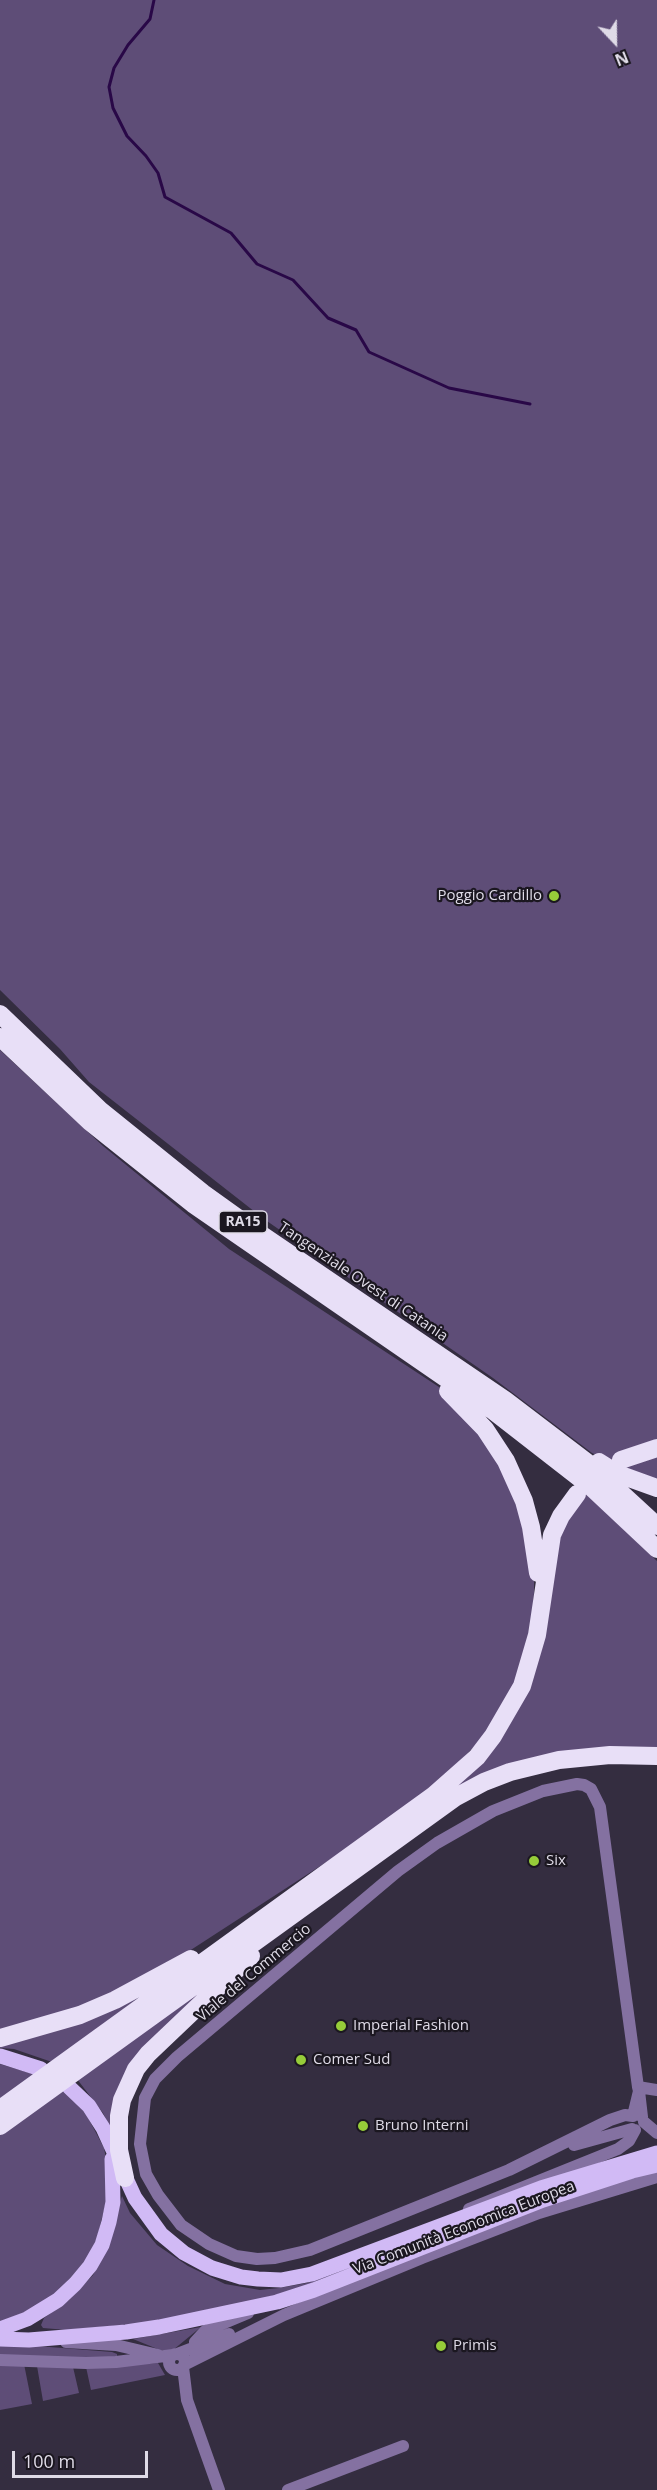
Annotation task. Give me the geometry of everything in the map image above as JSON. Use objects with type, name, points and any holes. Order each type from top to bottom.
[{"type":"highway","name":"Tangenziale Ovest di Catania","points":[[0,1014],[100,1110],[168,1165],[256,1232],[506,1400],[593,1467],[657,1526]]},
{"type":"highway","name":"RA15","points":[[0,1036],[90,1122],[193,1204],[492,1410],[550,1453],[591,1487],[657,1549]]},
{"type":"highway","points":[[393,1325],[469,1366],[604,1465],[635,1481],[657,1488]]},
{"type":"highway","points":[[373,1328],[402,1357],[442,1385],[464,1405],[496,1443],[516,1481],[531,1527],[536,1549],[541,1606]]},
{"type":"highway","points":[[621,1460],[657,1448]]},
{"type":"highway","points":[[0,2109],[346,1859],[455,1778],[477,1757],[493,1736],[522,1686],[530,1662],[552,1535],[561,1516],[577,1494]]},
{"type":"highway","points":[[0,2126],[456,1797],[484,1782],[559,1760],[636,1755],[657,1757]]},
{"type":"highway","points":[[125,2178],[119,2150],[119,2116],[128,2086],[148,2054],[258,1949],[340,1886],[373,1856]]},
{"type":"highway","points":[[0,2038],[80,2015],[132,1992],[216,1943],[299,1886],[346,1859]]},
{"type":"main road","points":[[0,2056],[41,2069]]},
{"type":"main road","points":[[69,2087],[89,2106],[125,2178],[151,2223],[172,2244],[212,2268],[241,2277],[281,2280],[305,2276],[441,2224],[594,2170],[657,2153]]},
{"type":"main road","points":[[3,2336],[58,2300],[90,2266],[102,2245],[112,2211],[114,2178],[111,2147]]},
{"type":"main road","points":[[3,2336],[29,2340],[159,2327],[281,2308],[314,2290],[543,2200],[657,2165]]},
{"type":"street","name":"Viale del Commercio","points":[[637,2123],[625,2115],[610,2120],[547,2153],[310,2250],[257,2259],[236,2256],[209,2244],[181,2225],[158,2195],[146,2174],[140,2144],[144,2098],[155,2079],[398,1871],[435,1845],[493,1811],[543,1791],[577,1784],[584,1785],[591,1790],[600,1807],[639,2089]]},
{"type":"street","points":[[441,2224],[483,2202],[618,2149],[629,2141],[637,2123],[639,2089],[657,2090]]},
{"type":"street","points":[[637,2123],[657,2133]]},
{"type":"street","name":"Via Comunità Economica Europea","points":[[281,2308],[518,2220],[611,2189],[657,2177]]},
{"type":"street","points":[[180,2357],[214,2326],[281,2308]]},
{"type":"street","points":[[0,2360],[117,2362],[180,2357],[281,2308]]},
{"type":"street","points":[[29,2340],[116,2345],[180,2357]]},
{"type":"street","points":[[116,2345],[121,2356],[117,2362]]},
{"type":"street","points":[[180,2357],[187,2400],[219,2490]]},
{"type":"street","points":[[288,2490],[404,2446]]},
{"type":"shaded area","points":[[0,0],[657,0],[657,1484],[592,1453],[493,1378],[264,1219],[89,1082],[60,1049],[0,990]]},
{"type":"shaded area","points":[[0,1050],[103,1146],[229,1249],[439,1387],[460,1406],[507,1470],[534,1560],[534,1592],[532,1623],[517,1679],[487,1733],[444,1778],[348,1848],[143,1981],[85,2006],[0,2031]]},
{"type":"shaded area","points":[[585,1493],[657,1561],[657,1751],[628,1747],[451,1790],[509,1726],[554,1544]]},
{"type":"shaded area","points":[[167,1977],[52,2062],[14,2049],[0,2048],[0,2043]]},
{"type":"shaded area","points":[[213,1981],[144,2052],[112,2131],[103,2113],[77,2079]]},
{"type":"shaded area","points":[[0,2064],[36,2075],[0,2101]]},
{"type":"shaded area","points":[[61,2090],[85,2112],[104,2148],[108,2169],[107,2198],[97,2238],[88,2257],[61,2289],[38,2307],[0,2322],[0,2135]]},
{"type":"shaded area","points":[[122,2196],[130,2213],[157,2245],[188,2266],[225,2284],[260,2290],[279,2288],[307,2283],[351,2268],[310,2285],[246,2303],[166,2321],[67,2330],[43,2328],[41,2325],[44,2318],[69,2300],[93,2275],[105,2251]]},
{"type":"shaded area","points":[[201,2327],[173,2350],[160,2350],[133,2339]]},
{"type":"shaded area","points":[[0,2343],[112,2352],[117,2354],[117,2357],[116,2359],[0,2356]]},
{"type":"shaded area","points":[[0,2363],[24,2364],[32,2404],[0,2410]]},
{"type":"shaded area","points":[[158,2363],[165,2375],[91,2390],[86,2367]]},
{"type":"shaded area","points":[[37,2366],[73,2367],[79,2393],[43,2401]]},
{"type":"waterway","points":[[154,0],[150,19],[128,45],[114,68],[109,87],[113,108],[127,136],[158,173],[165,197],[231,233],[257,264],[293,280],[328,318],[356,330],[369,352],[449,388],[530,404]]},
{"type":"place","name":"Poggio Cardillo","points":[[554,896]]},
{"type":"place","name":"Six","points":[[534,1861]]},
{"type":"place","name":"Imperial Fashion","points":[[341,2026]]},
{"type":"place","name":"Comer Sud","points":[[301,2060]]},
{"type":"place","name":"Bruno Interni","points":[[363,2126]]},
{"type":"place","name":"Primis","points":[[441,2346]]}]
